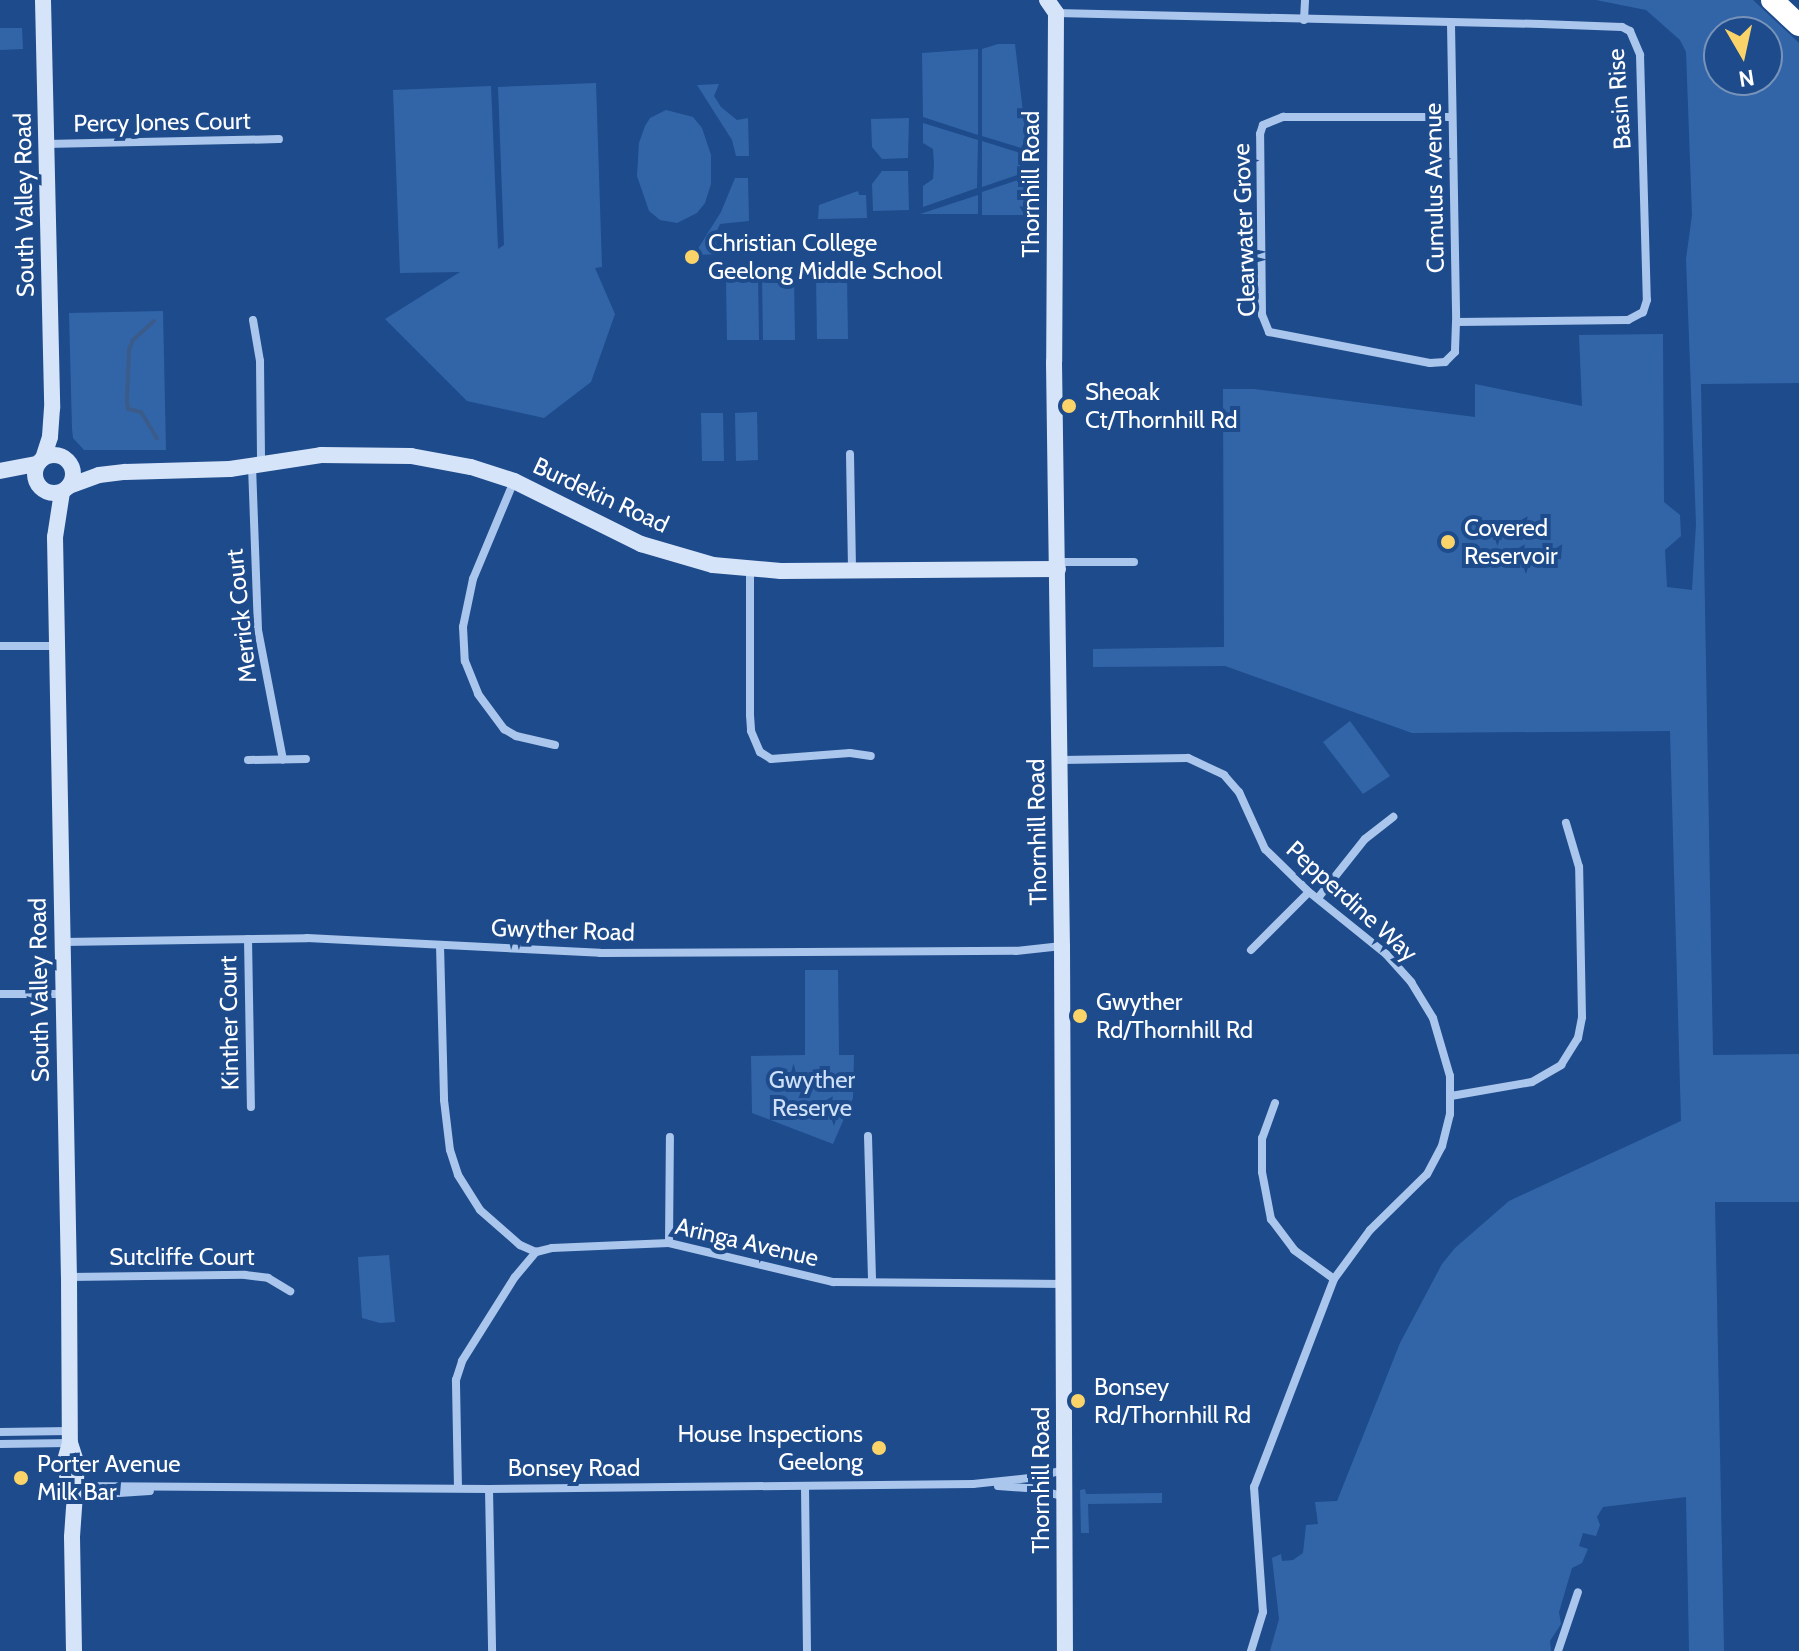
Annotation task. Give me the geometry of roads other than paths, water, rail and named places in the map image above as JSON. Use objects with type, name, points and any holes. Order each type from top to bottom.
[{"type":"highway","points":[[1772,0],[1799,25]]},
{"type":"street","name":"South Valley Road","points":[[40,461],[50,437],[52,408],[43,0]]},
{"type":"street","points":[[1304,20],[1305,0]]},
{"type":"street","name":"Basin Rise","points":[[1055,4],[1304,20],[1622,27],[1636,38],[1640,55],[1647,300],[1643,312],[1628,320],[1456,322]]},
{"type":"street","name":"Thornhill Road","points":[[1055,4],[1054,362],[1061,760],[1065,1651]]},
{"type":"street","name":"Cumulus Avenue","points":[[1451,24],[1455,352]]},
{"type":"street","name":"Clearwater Grove","points":[[1452,117],[1273,118],[1263,125],[1260,149],[1262,315],[1269,332],[1430,363],[1445,362],[1455,352]]},
{"type":"street","name":"Percy Jones Court","points":[[46,144],[279,139]]},
{"type":"street","name":"Merrick Court","points":[[253,320],[260,361],[256,466],[258,630],[283,760]]},
{"type":"street","name":"South Valley Road","points":[[52,408],[68,460]]},
{"type":"street","name":"Burdekin Road","points":[[66,489],[99,475],[256,466],[321,455],[367,452],[442,460],[514,481],[641,544],[676,556],[750,570],[1058,566]]},
{"type":"street","points":[[54,454],[68,460],[74,475],[66,489],[40,486],[0,472],[54,454]]},
{"type":"street","points":[[850,454],[852,571]]},
{"type":"street","name":"Burdekin Road","points":[[68,460],[125,472]]},
{"type":"street","points":[[40,461],[40,486]]},
{"type":"street","points":[[514,481],[473,579],[463,627],[465,661],[478,694],[504,729],[516,736],[555,745]]},
{"type":"street","name":"South Valley Road","points":[[40,486],[55,537]]},
{"type":"street","name":"South Valley Road","points":[[66,489],[55,537],[70,1437],[77,1465],[73,1491],[74,1651]]},
{"type":"street","points":[[1058,566],[1134,562]]},
{"type":"street","points":[[750,570],[750,715],[751,731],[760,752],[771,759],[850,753],[871,756]]},
{"type":"street","points":[[0,646],[57,646]]},
{"type":"street","name":"Pepperdine Way","points":[[1061,760],[1174,757],[1188,758],[1214,768],[1239,792],[1265,849],[1309,892],[1386,954],[1411,982],[1433,1018],[1444,1052],[1451,1096],[1442,1146],[1427,1174],[1370,1230],[1334,1279],[1254,1487],[1263,1612],[1251,1651]]},
{"type":"street","points":[[248,760],[306,759]]},
{"type":"street","points":[[1318,898],[1365,839],[1393,817]]},
{"type":"street","points":[[1451,1096],[1532,1082],[1561,1065],[1578,1038],[1582,1017],[1579,867],[1566,823]]},
{"type":"street","points":[[1251,950],[1309,892]]},
{"type":"street","name":"Gwyther Road","points":[[62,942],[248,939],[600,953],[1016,951],[1062,946]]},
{"type":"street","name":"Kinther Court","points":[[248,939],[251,1107]]},
{"type":"street","points":[[440,945],[444,1110],[450,1150],[458,1175],[480,1210],[520,1245],[536,1252],[515,1277],[462,1361],[456,1380],[458,1488]]},
{"type":"street","points":[[0,994],[63,994]]},
{"type":"street","points":[[1275,1103],[1262,1138],[1262,1172],[1271,1219],[1294,1250],[1334,1279]]},
{"type":"street","points":[[868,1136],[872,1282]]},
{"type":"street","points":[[669,1243],[670,1137]]},
{"type":"street","name":"Aringa Avenue","points":[[536,1252],[552,1248],[669,1243],[833,1282],[1065,1284]]},
{"type":"street","name":"Sutcliffe Court","points":[[69,1277],[245,1275],[268,1278],[290,1291]]},
{"type":"street","points":[[0,1432],[70,1437]]},
{"type":"street","points":[[0,1444],[70,1437]]},
{"type":"street","name":"Bonsey Road","points":[[73,1491],[973,1484],[1030,1478],[1065,1470]]},
{"type":"street","name":"Bonsey Road","points":[[973,1484],[1030,1488],[1065,1497]]},
{"type":"street","points":[[805,1487],[807,1651]]},
{"type":"street","points":[[489,1489],[492,1651]]},
{"type":"street","points":[[1558,1651],[1578,1592]]},
{"type":"waterway","points":[[154,321],[133,340],[129,350],[127,400],[128,409],[141,412],[157,439]]},
{"type":"place","name":"Christian College Geelong Middle School","points":[[692,257]]},
{"type":"place","name":"Sheoak Ct/Thornhill Rd","points":[[1069,406]]},
{"type":"place","name":"Covered Reservoir","points":[[1448,542]]},
{"type":"place","name":"Gwyther Rd/Thornhill Rd","points":[[1080,1016]]},
{"type":"place","name":"Bonsey Rd/Thornhill Rd","points":[[1078,1401]]},
{"type":"place","name":"House Inspections Geelong","points":[[879,1448]]},
{"type":"place","name":"Porter Avenue Milk Bar","points":[[21,1478]]},
{"type":"park label","name":"Gwyther Reserve","points":[[812,1094]]}]
